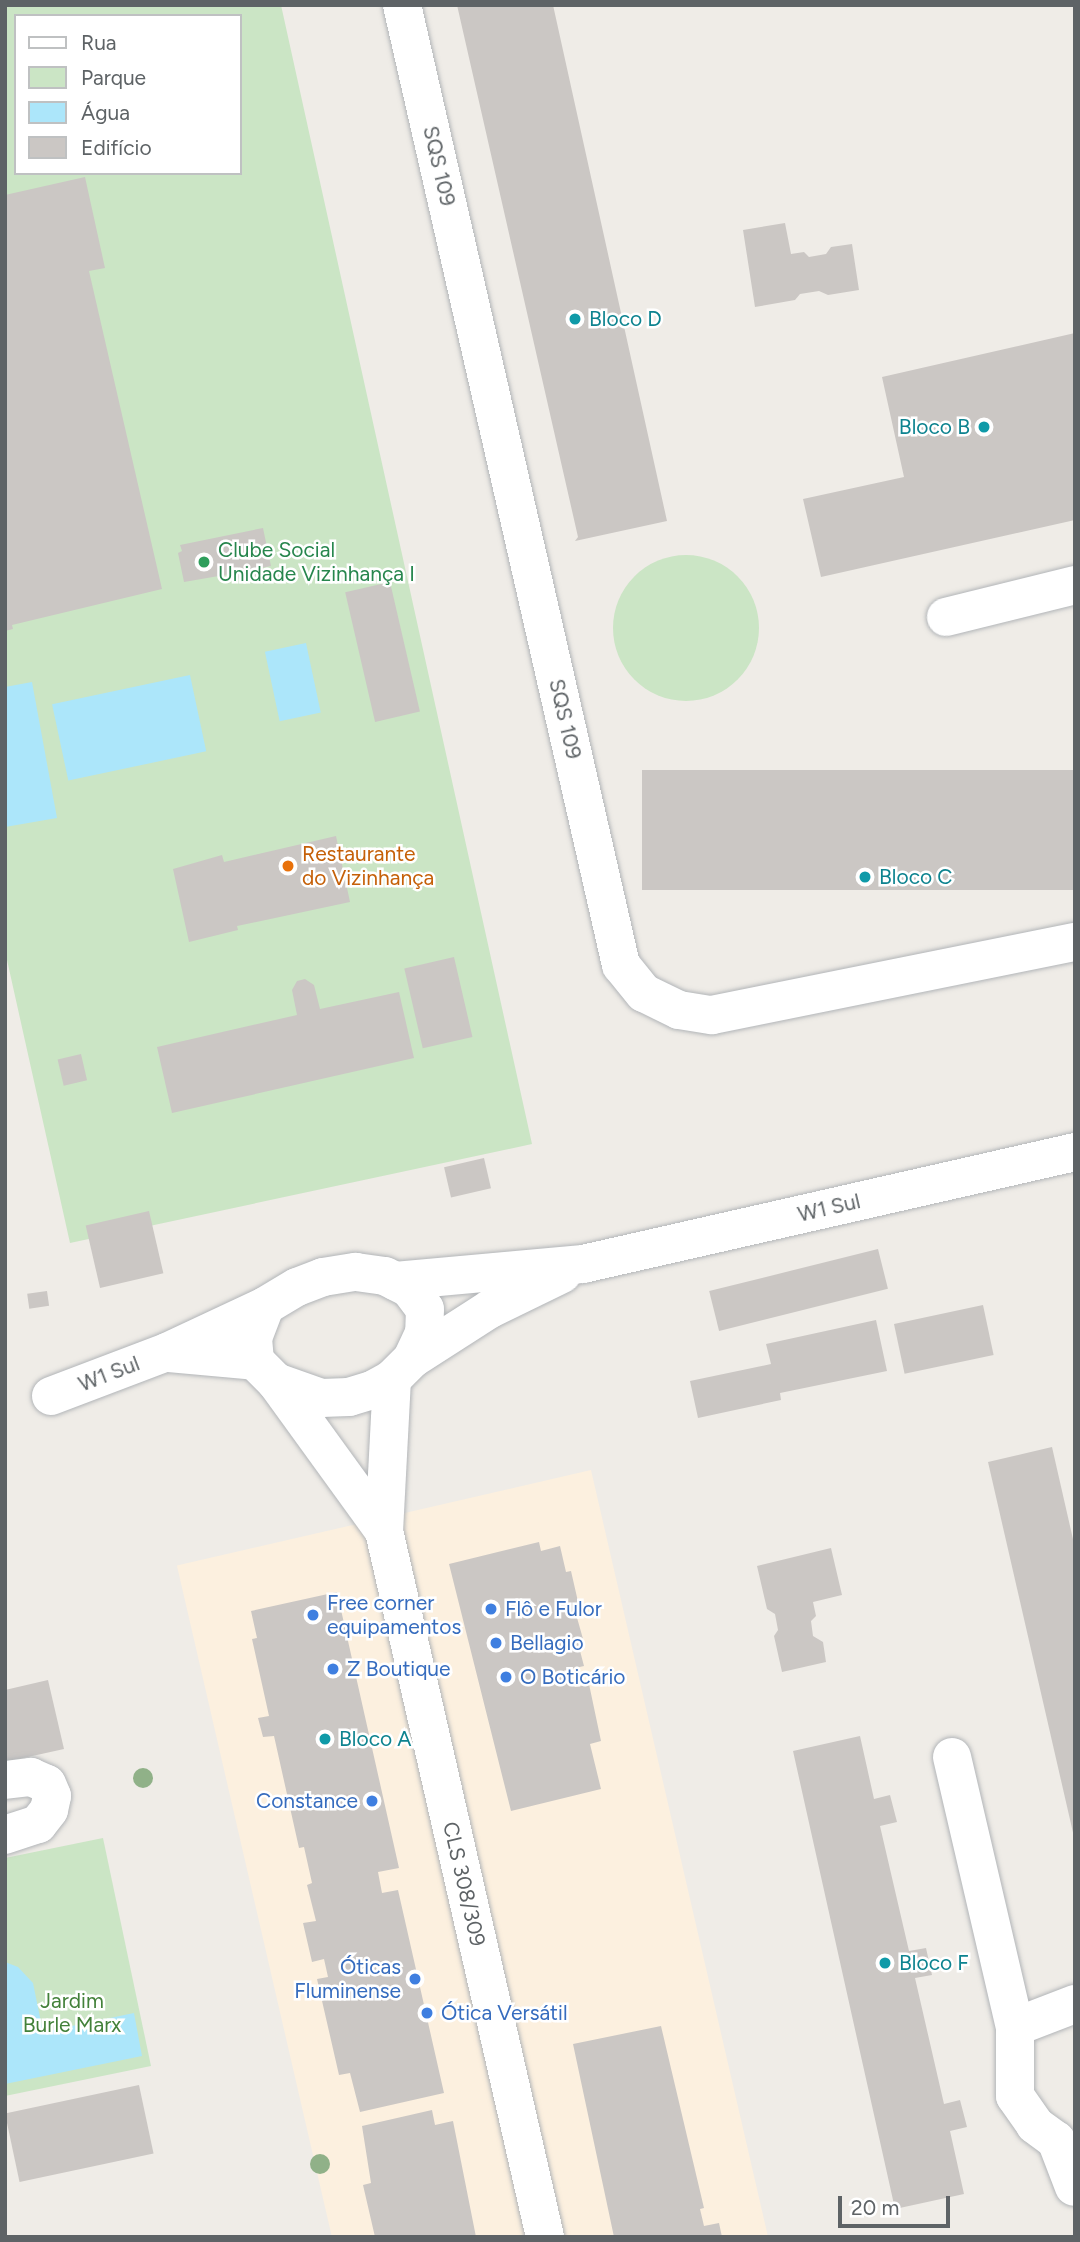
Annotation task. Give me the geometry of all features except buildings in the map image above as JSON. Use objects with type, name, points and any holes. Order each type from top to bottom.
[{"type":"street","name":"SQS 109","points":[[402,5],[621,965],[643,993],[679,1010],[712,1015],[1075,942]]},
{"type":"street","points":[[946,617],[1075,585]]},
{"type":"street","name":"W1 Sul","points":[[395,1281],[583,1264],[1075,1152]]},
{"type":"street","name":"W1 Sul","points":[[402,1369],[490,1309],[583,1264]]},
{"type":"street","points":[[356,1272],[385,1276],[395,1281],[409,1288],[425,1309],[424,1333],[402,1369],[360,1393],[321,1398],[266,1372],[253,1338],[265,1306],[297,1287],[323,1277],[356,1272]]},
{"type":"street","name":"W1 Sul","points":[[51,1396],[167,1352],[265,1306]]},
{"type":"street","name":"W1 Sul","points":[[167,1352],[266,1372]]},
{"type":"street","name":"CLS 308/309","points":[[402,1369],[384,1531],[545,2237]]},
{"type":"street","name":"CLS 308/309","points":[[266,1372],[384,1531]]},
{"type":"street","points":[[952,1757],[1015,2027],[1015,2096],[1035,2125],[1056,2140],[1074,2187]]},
{"type":"street","points":[[5,1780],[31,1777],[47,1784],[52,1796],[49,1810],[38,1824],[5,1835]]},
{"type":"street","points":[[1015,2027],[1075,2004]]},
{"type":"shaded area","points":[[591,1470],[768,2237],[332,2237],[177,1566]]},
{"type":"green space","name":"Clube Social Unidade Vizinhança I","points":[[5,5],[281,5],[532,1144],[70,1243],[5,951]]},
{"type":"green space","points":[[686,555],[714,561],[737,577],[753,600],[759,628],[753,656],[737,679],[714,695],[686,701],[658,695],[635,679],[619,656],[613,628],[619,600],[635,577],[658,561]]},
{"type":"green space","name":"Jardim Burle Marx","points":[[103,1838],[151,2066],[5,2096],[5,1858]]},
{"type":"water","points":[[306,643],[321,712],[280,721],[265,652]]},
{"type":"water","points":[[190,675],[206,751],[68,781],[52,704]]},
{"type":"water","points":[[32,682],[57,818],[5,827],[5,687]]},
{"type":"water","points":[[5,1962],[18,1967],[33,1983],[43,2032],[134,2013],[142,2056],[5,2084]]},
{"type":"place","name":"Bloco D","points":[[575,319]]},
{"type":"place","name":"Bloco B","points":[[984,427]]},
{"type":"place","name":"Clube Social Unidade Vizinhança I","points":[[204,562]]},
{"type":"place","name":"Restaurante do Vizinhança","points":[[288,866]]},
{"type":"place","name":"Bloco C","points":[[865,877]]},
{"type":"place","name":"Flô e Fulor","points":[[491,1609]]},
{"type":"place","name":"Free corner equipamentos","points":[[313,1615]]},
{"type":"place","name":"Bellagio","points":[[496,1643]]},
{"type":"place","name":"Z Boutique","points":[[333,1669]]},
{"type":"place","name":"O Boticário","points":[[506,1677]]},
{"type":"place","name":"Bloco A","points":[[325,1739]]},
{"type":"place","name":"Constance","points":[[372,1801]]},
{"type":"place","name":"Bloco F","points":[[885,1963]]},
{"type":"place","name":"Óticas Fluminense","points":[[415,1979]]},
{"type":"place","name":"Ótica Versátil","points":[[427,2013]]}]
